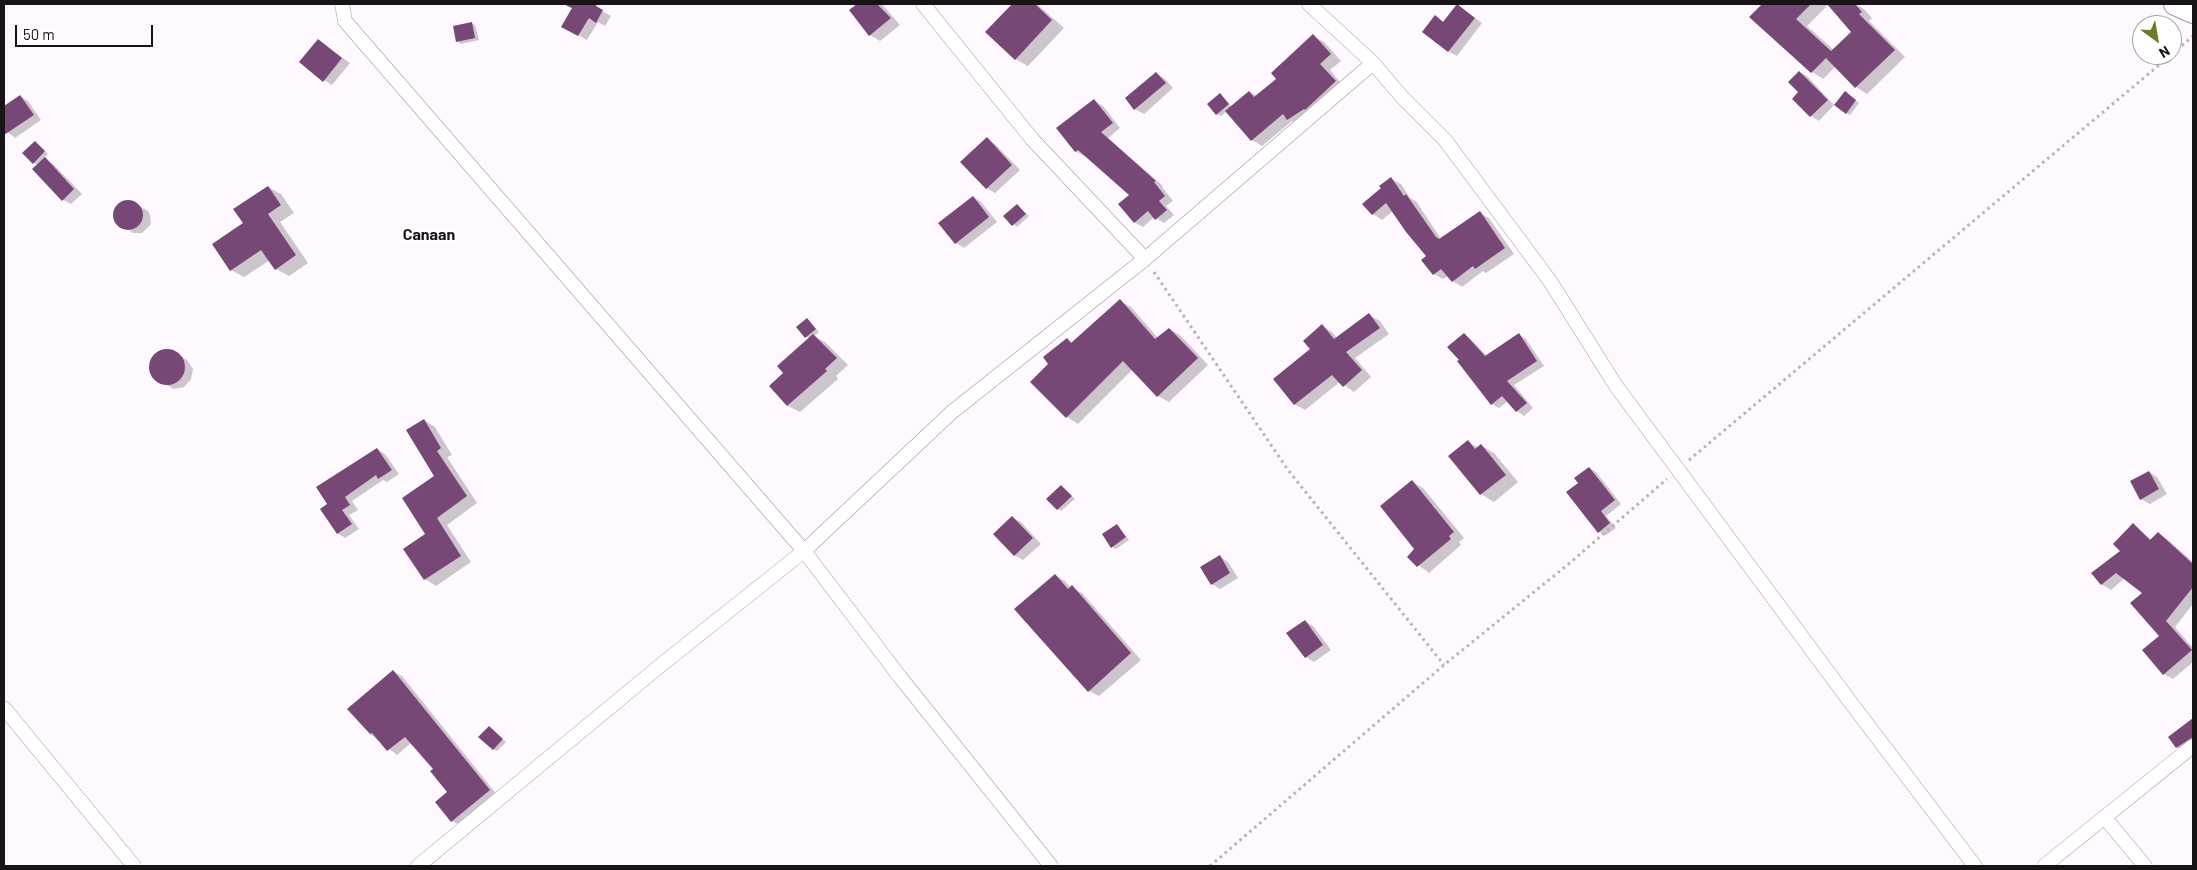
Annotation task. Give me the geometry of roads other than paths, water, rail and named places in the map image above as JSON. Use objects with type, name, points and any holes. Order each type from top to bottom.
[{"type":"main road","points":[[2175,4],[2193,12]]},
{"type":"street","points":[[342,4],[345,21],[804,551],[900,678],[1051,866]]},
{"type":"street","points":[[923,4],[1032,138],[1145,259]]},
{"type":"street","points":[[1309,4],[1373,63],[1402,97],[1445,140],[1550,281],[1616,386],[1851,703],[1975,866]]},
{"type":"street","points":[[418,866],[661,665],[804,551],[952,412],[1145,259],[1373,63]]},
{"type":"street","points":[[4,708],[134,866]]},
{"type":"street","points":[[2044,866],[2193,746]]},
{"type":"street","points":[[2105,818],[2145,866]]},
{"type":"district","name":"Canaan","points":[[429,235]]}]
